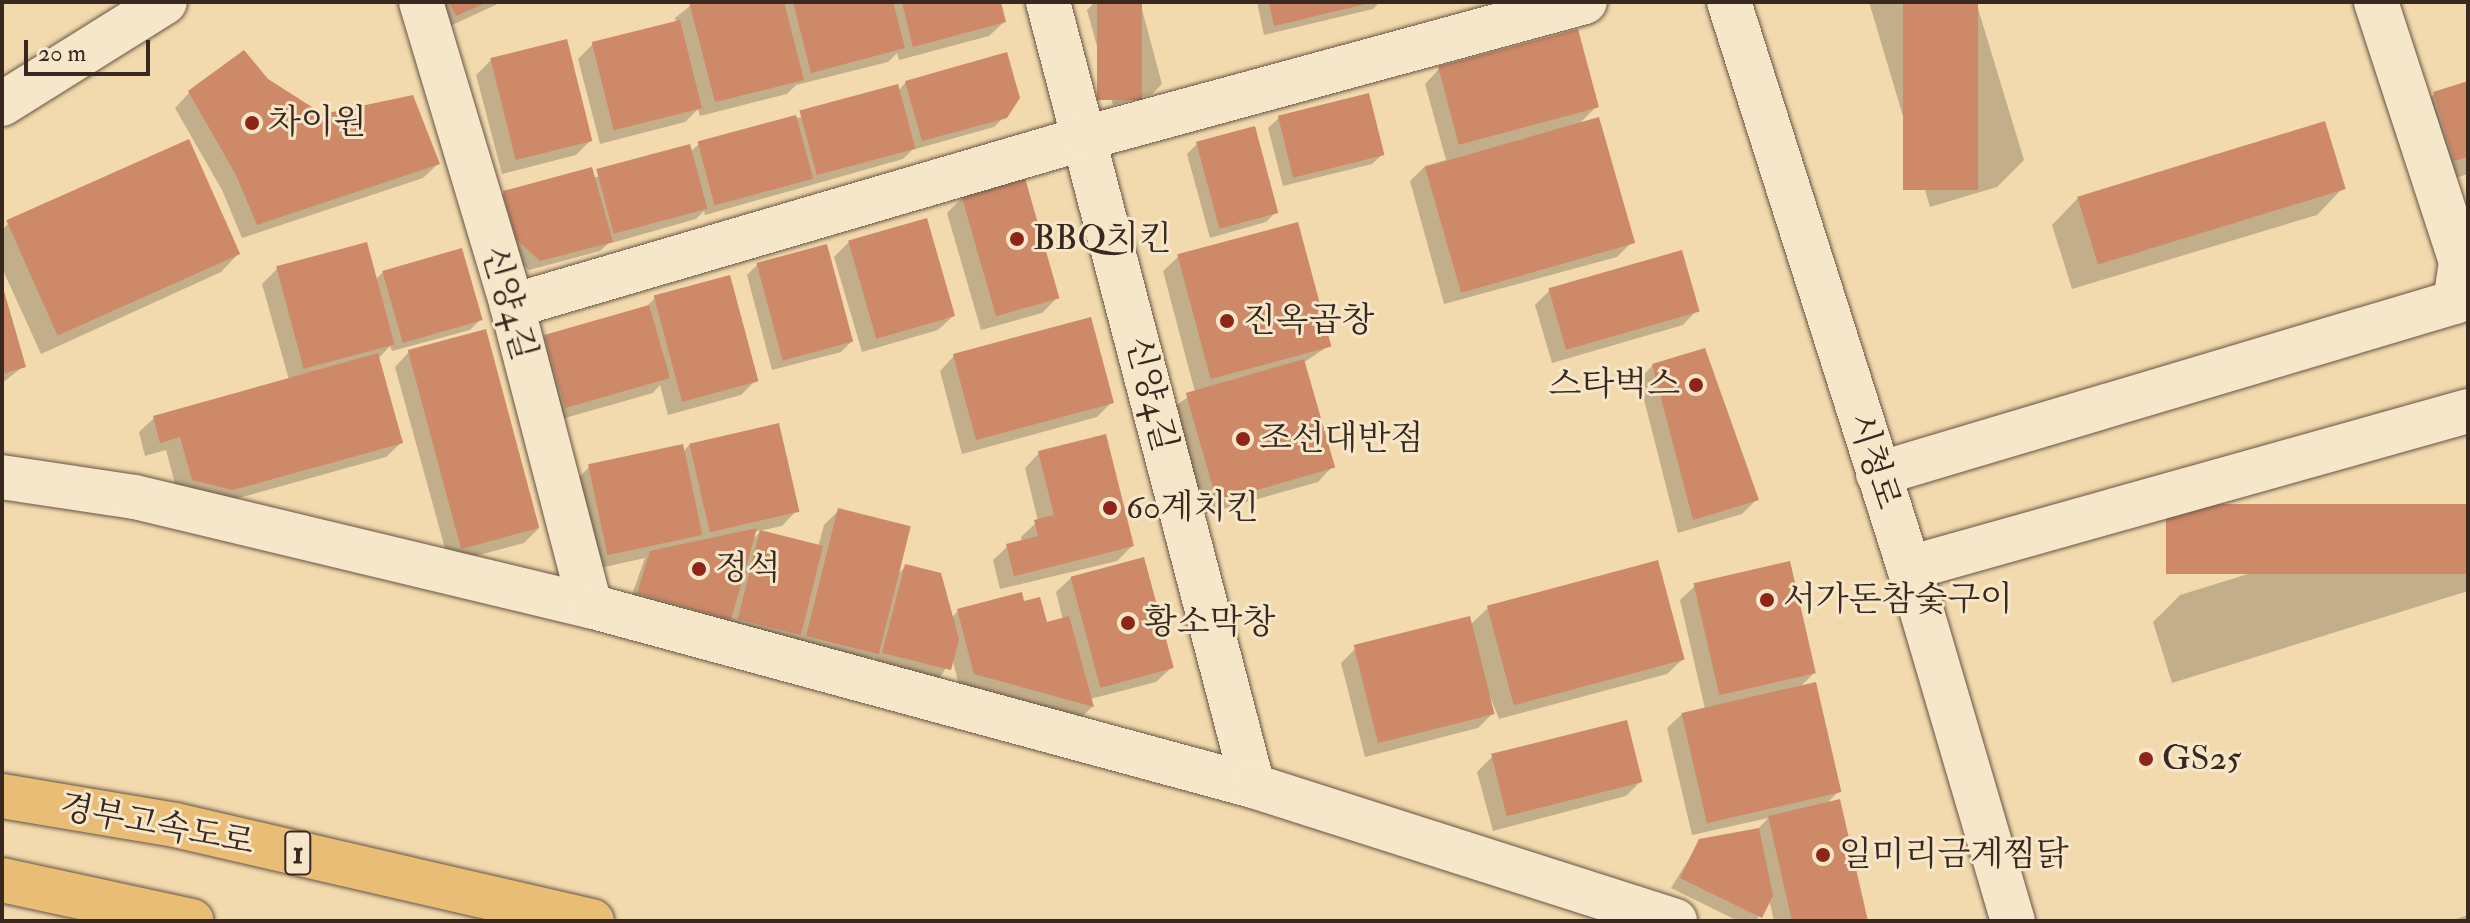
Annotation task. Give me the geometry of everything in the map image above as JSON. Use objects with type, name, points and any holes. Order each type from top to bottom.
[{"type":"highway","name":"경부고속도로","points":[[2,796],[175,825],[592,921]]},
{"type":"highway","points":[[2,880],[192,921]]},
{"type":"street","points":[[2,104],[165,2]]},
{"type":"street","name":"신양4길","points":[[421,2],[512,306],[590,606]]},
{"type":"street","name":"신양4길","points":[[1048,2],[1253,786]]},
{"type":"street","points":[[512,306],[1085,138],[1585,2]]},
{"type":"street","name":"시청로","points":[[1729,2],[1909,568],[2013,921]]},
{"type":"street","points":[[1878,474],[2455,302],[2461,262],[2376,2]]},
{"type":"street","points":[[1909,568],[2468,411]]},
{"type":"street","points":[[2,477],[135,497],[590,606],[1253,786],[1675,921]]},
{"type":"building","points":[[449,2],[488,2],[456,16]]},
{"type":"building","points":[[689,2],[784,2],[804,80],[715,102]]},
{"type":"building","points":[[793,2],[893,2],[905,48],[811,73]]},
{"type":"building","points":[[902,2],[1001,2],[1006,22],[913,47]]},
{"type":"building","points":[[1097,2],[1142,2],[1142,100],[1097,100]]},
{"type":"building","points":[[1269,2],[1370,2],[1370,3],[1274,26]]},
{"type":"building","points":[[1903,2],[1978,2],[1978,190],[1903,190]]},
{"type":"building","points":[[680,20],[702,108],[614,130],[592,42]]},
{"type":"building","points":[[1578,29],[1599,107],[1459,145],[1438,67]]},
{"type":"building","points":[[567,39],[592,141],[516,160],[490,58]]},
{"type":"building","points":[[244,50],[268,79],[323,114],[413,95],[440,164],[257,225],[236,175],[188,91]]},
{"type":"building","points":[[1007,52],[1020,98],[1007,118],[922,141],[905,81]]},
{"type":"building","points":[[2468,81],[2468,157],[2454,161],[2433,92]]},
{"type":"building","points":[[898,84],[915,149],[817,175],[799,110]]},
{"type":"building","points":[[1369,93],[1384,155],[1293,178],[1278,116]]},
{"type":"building","points":[[796,115],[813,179],[715,205],[697,141]]},
{"type":"building","points":[[1599,117],[1635,243],[1461,293],[1425,167]]},
{"type":"building","points":[[2325,121],[2346,189],[2098,265],[2077,197]]},
{"type":"building","points":[[1255,126],[1278,213],[1219,229],[1196,142]]},
{"type":"building","points":[[189,139],[240,254],[58,335],[6,220]]},
{"type":"building","points":[[690,144],[707,209],[614,234],[596,169]]},
{"type":"building","points":[[592,167],[613,242],[540,261],[516,239],[503,191]]},
{"type":"building","points":[[1025,178],[1059,298],[996,316],[962,196]]},
{"type":"building","points":[[927,218],[955,316],[876,339],[848,241]]},
{"type":"building","points":[[1298,222],[1331,347],[1211,379],[1177,254]]},
{"type":"building","points":[[367,242],[394,344],[304,369],[276,266]]},
{"type":"building","points":[[827,244],[853,342],[783,360],[756,263]]},
{"type":"building","points":[[462,248],[483,320],[403,343],[382,271]]},
{"type":"building","points":[[1682,250],[1700,312],[1566,350],[1548,288]]},
{"type":"building","points":[[730,275],[758,381],[682,402],[654,295]]},
{"type":"building","points":[[2,284],[26,367],[2,374]]},
{"type":"building","points":[[649,305],[670,378],[565,408],[544,335]]},
{"type":"building","points":[[1091,317],[1114,403],[976,440],[953,354]]},
{"type":"building","points":[[486,329],[539,528],[461,549],[408,350]]},
{"type":"building","points":[[1705,348],[1759,500],[1693,520],[1652,364]]},
{"type":"building","points":[[378,353],[403,443],[233,490],[192,480],[180,437],[160,443],[153,416]]},
{"type":"building","points":[[1304,359],[1335,468],[1217,502],[1186,393]]},
{"type":"building","points":[[779,423],[799,512],[710,532],[689,444]]},
{"type":"building","points":[[1106,434],[1134,546],[1014,576],[1006,544],[1038,536],[1034,520],[1054,515],[1038,451]]},
{"type":"building","points":[[683,444],[702,535],[607,555],[588,464]]},
{"type":"building","points":[[2166,504],[2468,504],[2468,574],[2166,574]]},
{"type":"building","points":[[838,508],[911,526],[879,654],[806,636]]},
{"type":"building","points":[[757,528],[731,620],[637,593],[650,551]]},
{"type":"building","points":[[760,530],[823,546],[801,635],[738,619]]},
{"type":"building","points":[[1144,557],[1174,668],[1100,688],[1071,577]]},
{"type":"building","points":[[1658,560],[1685,659],[1514,705],[1487,606]]},
{"type":"building","points":[[1790,561],[1816,673],[1719,695],[1694,583]]},
{"type":"building","points":[[905,564],[941,573],[959,639],[951,670],[882,653]]},
{"type":"building","points":[[1022,592],[1024,601],[1040,597],[1047,622],[1069,616],[1094,707],[974,674],[957,609]]},
{"type":"building","points":[[1470,616],[1494,714],[1378,743],[1354,645]]},
{"type":"building","points":[[1816,682],[1841,792],[1707,823],[1682,713]]},
{"type":"building","points":[[1627,720],[1642,782],[1507,816],[1491,754]]},
{"type":"building","points":[[1840,799],[1868,921],[1792,921],[1768,816]]},
{"type":"building","points":[[1759,828],[1773,896],[1762,918],[1680,878],[1699,839]]},
{"type":"place","name":"차이원","points":[[252,123]]},
{"type":"place","name":"BBQ치킨","points":[[1017,239]]},
{"type":"place","name":"진옥곱창","points":[[1227,321]]},
{"type":"place","name":"스타벅스","points":[[1696,385]]},
{"type":"place","name":"조선대반점","points":[[1243,439]]},
{"type":"place","name":"60계치킨","points":[[1110,508]]},
{"type":"place","name":"정석","points":[[699,569]]},
{"type":"place","name":"서가돈참숯구이","points":[[1767,600]]},
{"type":"place","name":"황소막창","points":[[1128,623]]},
{"type":"place","name":"GS25","points":[[2146,759]]},
{"type":"place","name":"일미리금계찜닭","points":[[1823,855]]}]
